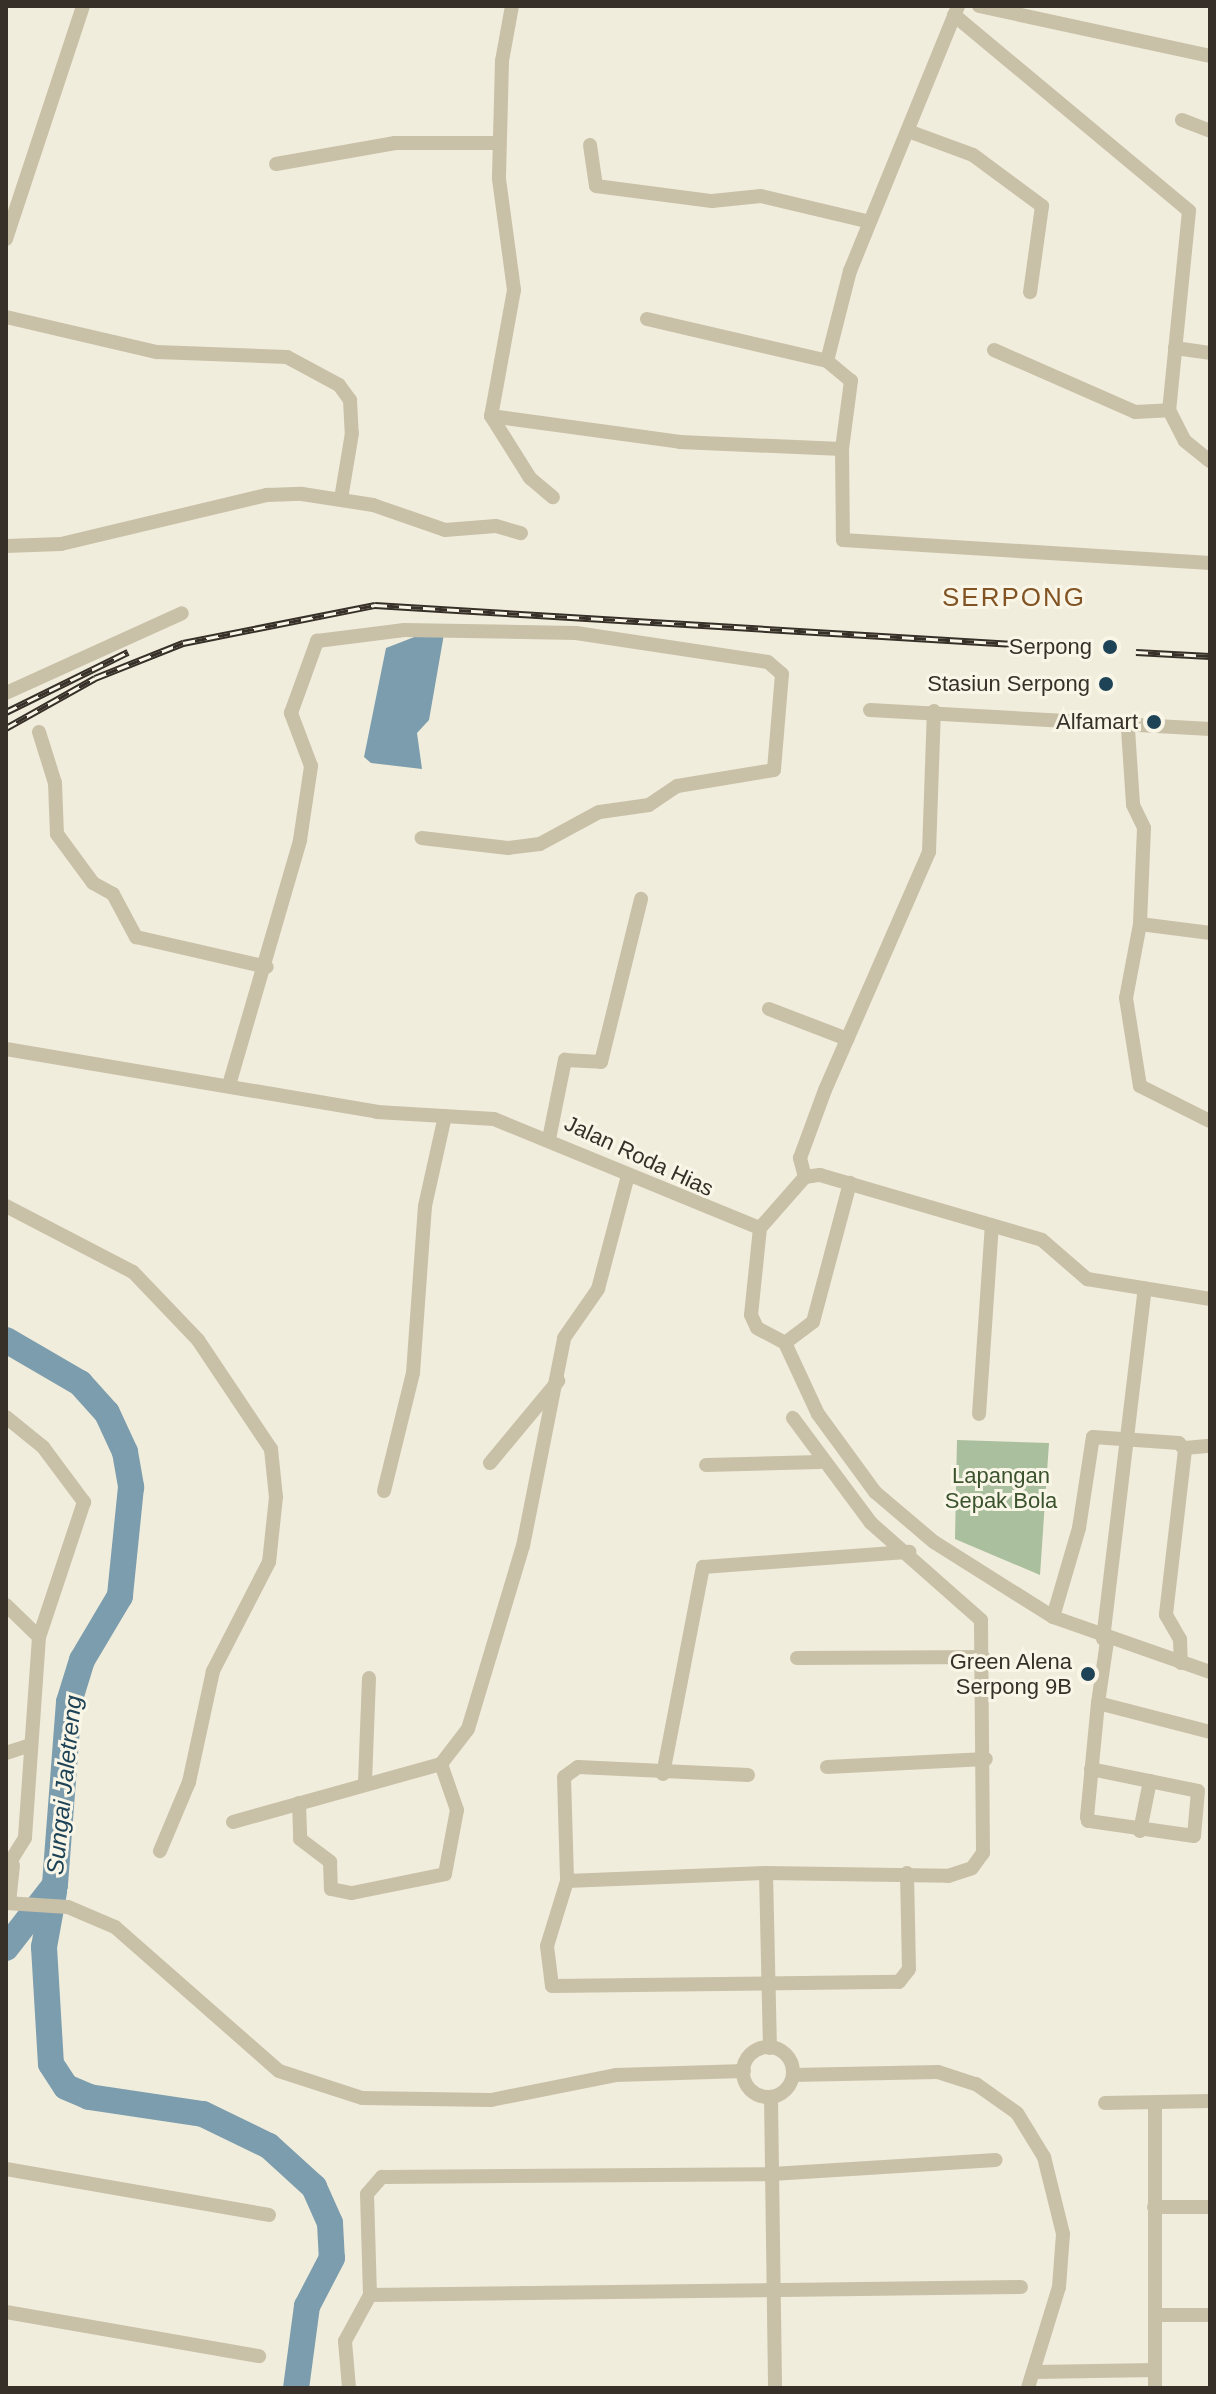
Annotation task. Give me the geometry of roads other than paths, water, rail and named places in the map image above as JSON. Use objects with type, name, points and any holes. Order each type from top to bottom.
[{"type":"street","points":[[6,239],[83,6]]},
{"type":"street","points":[[512,6],[499,143],[514,290],[491,416],[530,478],[553,497]]},
{"type":"street","points":[[979,6],[1210,56]]},
{"type":"street","points":[[827,361],[866,221],[908,131],[956,11],[1187,206],[1189,263],[1175,348],[1169,410],[1185,441],[1210,461]]},
{"type":"street","points":[[1182,120],[1210,131]]},
{"type":"street","points":[[908,131],[973,155],[1042,206],[1030,292]]},
{"type":"street","points":[[276,164],[395,143],[499,143]]},
{"type":"street","points":[[590,145],[596,186],[712,201],[761,196],[866,221]]},
{"type":"street","points":[[6,317],[157,352],[277,355],[339,385],[350,400],[352,433],[341,499]]},
{"type":"street","points":[[647,319],[827,361],[851,381],[842,449],[843,540],[1210,563]]},
{"type":"street","points":[[1175,348],[1210,353]]},
{"type":"street","points":[[994,350],[1135,412],[1169,410]]},
{"type":"street","points":[[491,416],[680,442],[842,449]]},
{"type":"street","points":[[6,546],[61,544],[267,495],[341,499],[445,530],[496,526],[521,533]]},
{"type":"street","points":[[6,693],[182,613]]},
{"type":"street","points":[[229,1085],[267,967],[310,774],[291,713],[317,641],[404,630],[576,633],[768,662],[782,674],[774,770],[677,786],[649,805],[599,812],[540,844],[508,848],[422,838]]},
{"type":"street","points":[[870,710],[934,711],[1207,733]]},
{"type":"street","points":[[805,1177],[800,1158],[847,1039],[929,852],[934,711]]},
{"type":"street","points":[[1128,729],[1133,805],[1144,828],[1140,924],[1126,998],[1141,1088],[1210,1121]]},
{"type":"street","points":[[39,732],[55,783],[57,834],[93,883],[113,894],[136,937],[267,967]]},
{"type":"street","points":[[549,1139],[565,1060],[601,1062],[641,899]]},
{"type":"street","points":[[1140,924],[1210,933]]},
{"type":"street","points":[[769,1009],[847,1039]]},
{"type":"street","name":"Jalan Roda Hias","points":[[6,1049],[445,1116],[494,1119],[549,1139],[627,1179],[760,1228]]},
{"type":"street","points":[[384,1491],[413,1373],[425,1206],[445,1116]]},
{"type":"street","points":[[805,1177],[850,1183],[1054,1246],[1087,1279],[1210,1299]]},
{"type":"street","points":[[805,1177],[760,1228],[751,1315],[757,1328],[785,1343],[818,1414],[875,1492],[934,1542],[1053,1617],[1105,1640],[1210,1672]]},
{"type":"street","points":[[233,1822],[365,1782],[441,1764],[474,1712],[523,1546],[569,1325],[602,1278],[627,1179]]},
{"type":"street","points":[[785,1343],[813,1322],[850,1183]]},
{"type":"street","points":[[6,1206],[133,1272],[198,1340],[271,1449],[269,1562],[213,1671],[189,1782],[160,1851]]},
{"type":"street","points":[[979,1414],[992,1225]]},
{"type":"street","points":[[1091,1769],[1200,1793],[1195,1833],[1184,1839],[1091,1824],[1091,1769],[1123,1436],[1145,1289]]},
{"type":"street","points":[[490,1463],[558,1380]]},
{"type":"street","points":[[6,1417],[43,1447],[84,1502],[39,1637],[28,1746],[25,1838],[10,1866],[8,1903],[68,1907],[115,1927],[279,2071],[362,2098],[491,2100],[616,2075],[744,2071]]},
{"type":"street","points":[[567,1881],[766,1873],[958,1875],[978,1861],[986,1841],[986,1759],[983,1657],[977,1612],[871,1523],[820,1462],[793,1418]]},
{"type":"street","points":[[1053,1617],[1079,1528],[1090,1443],[1123,1436],[1185,1448],[1210,1446]]},
{"type":"street","points":[[1181,1663],[1180,1639],[1166,1615],[1185,1448]]},
{"type":"street","points":[[706,1465],[820,1462]]},
{"type":"street","points":[[663,1774],[703,1567],[909,1552]]},
{"type":"street","points":[[6,1605],[39,1637]]},
{"type":"street","points":[[797,1658],[983,1657]]},
{"type":"street","points":[[365,1782],[369,1678]]},
{"type":"street","points":[[1098,1703],[1210,1732]]},
{"type":"street","points":[[6,1753],[28,1746]]},
{"type":"street","points":[[827,1767],[986,1759]]},
{"type":"street","points":[[299,1803],[300,1839],[330,1862],[331,1889],[352,1893],[445,1874],[457,1810],[441,1764]]},
{"type":"street","points":[[748,1775],[663,1774],[578,1767],[564,1777],[567,1881],[547,1946],[552,1986],[769,1987],[904,1979],[907,1873]]},
{"type":"street","points":[[1140,1831],[1150,1781]]},
{"type":"street","points":[[766,1873],[770,2048]]},
{"type":"street","points":[[770,2048],[790,2059],[793,2075],[786,2090],[771,2097],[754,2093],[744,2071],[755,2051],[770,2048]]},
{"type":"street","points":[[793,2075],[938,2072],[976,2084],[1017,2113],[1044,2157],[1063,2234],[1059,2287],[1036,2372],[1028,2388]]},
{"type":"street","points":[[771,2097],[775,2388]]},
{"type":"street","points":[[1105,2103],[1210,2101]]},
{"type":"street","points":[[1155,2104],[1155,2388]]},
{"type":"street","points":[[349,2388],[345,2341],[370,2295],[367,2194],[382,2177],[772,2174],[996,2160]]},
{"type":"street","points":[[6,2169],[269,2215]]},
{"type":"street","points":[[1154,2207],[1210,2207]]},
{"type":"street","points":[[370,2295],[1021,2287]]},
{"type":"street","points":[[6,2312],[259,2356]]},
{"type":"street","points":[[1156,2315],[1210,2315]]},
{"type":"street","points":[[1036,2372],[1155,2370]]},
{"type":"water","points":[[422,634],[444,634],[429,720],[417,733],[422,769],[371,763],[364,757],[386,648]]},
{"type":"waterway","name":"Sungai Jaletreng","points":[[6,1340],[80,1383],[107,1413],[125,1452],[131,1487],[120,1596],[82,1660],[69,1702],[55,1885],[6,1948]]},
{"type":"waterway","points":[[54,1892],[44,1947],[51,2064],[66,2087],[89,2097],[203,2114],[269,2146],[314,2187],[330,2223],[332,2258],[307,2306],[296,2388]]},
{"type":"railway","points":[[6,728],[95,678],[183,643],[375,605],[1079,648]]},
{"type":"railway","points":[[6,712],[128,652]]},
{"type":"railway","points":[[1136,652],[1210,656]]},
{"type":"place","name":"Serpong","points":[[1110,647]]},
{"type":"place","name":"Stasiun Serpong","points":[[1106,684]]},
{"type":"place","name":"Alfamart","points":[[1154,722]]},
{"type":"place","name":"Green Alena Serpong 9B","points":[[1088,1674]]},
{"type":"district","name":"SERPONG","points":[[1014,598]]},
{"type":"park label","name":"Lapangan Sepak Bola","points":[[1001,1488]]}]
